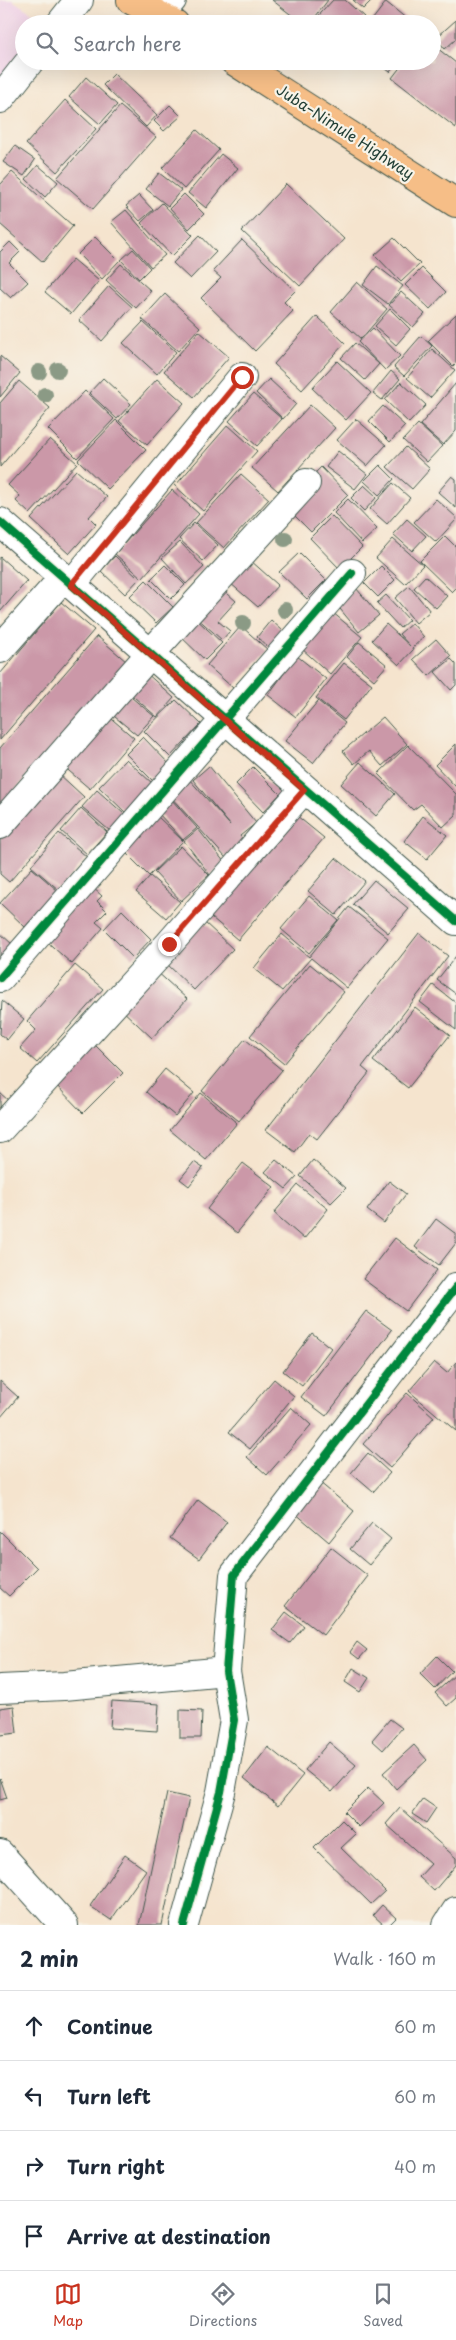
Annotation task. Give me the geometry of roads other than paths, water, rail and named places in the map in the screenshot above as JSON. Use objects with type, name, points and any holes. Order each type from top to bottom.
[{"type":"main road","points":[[131,0],[169,13]]},
{"type":"main road","name":"Juba–Nimule Highway","points":[[248,70],[456,203]]},
{"type":"street","points":[[67,15],[79,0]]},
{"type":"street","points":[[0,99],[23,70]]},
{"type":"street","points":[[0,649],[67,581],[242,377]]},
{"type":"street","points":[[0,825],[150,654],[306,482]]},
{"type":"street","points":[[0,522],[224,720],[456,921]]},
{"type":"street","points":[[0,978],[352,573]]},
{"type":"street","points":[[0,1130],[169,944],[304,790]]},
{"type":"street","points":[[184,1925],[221,1792],[234,1720],[226,1671],[234,1575],[456,1287]]},
{"type":"street","points":[[0,1689],[64,1686],[226,1671]]},
{"type":"street","points":[[0,1854],[64,1925]]},
{"type":"street","points":[[447,1925],[456,1911]]}]
